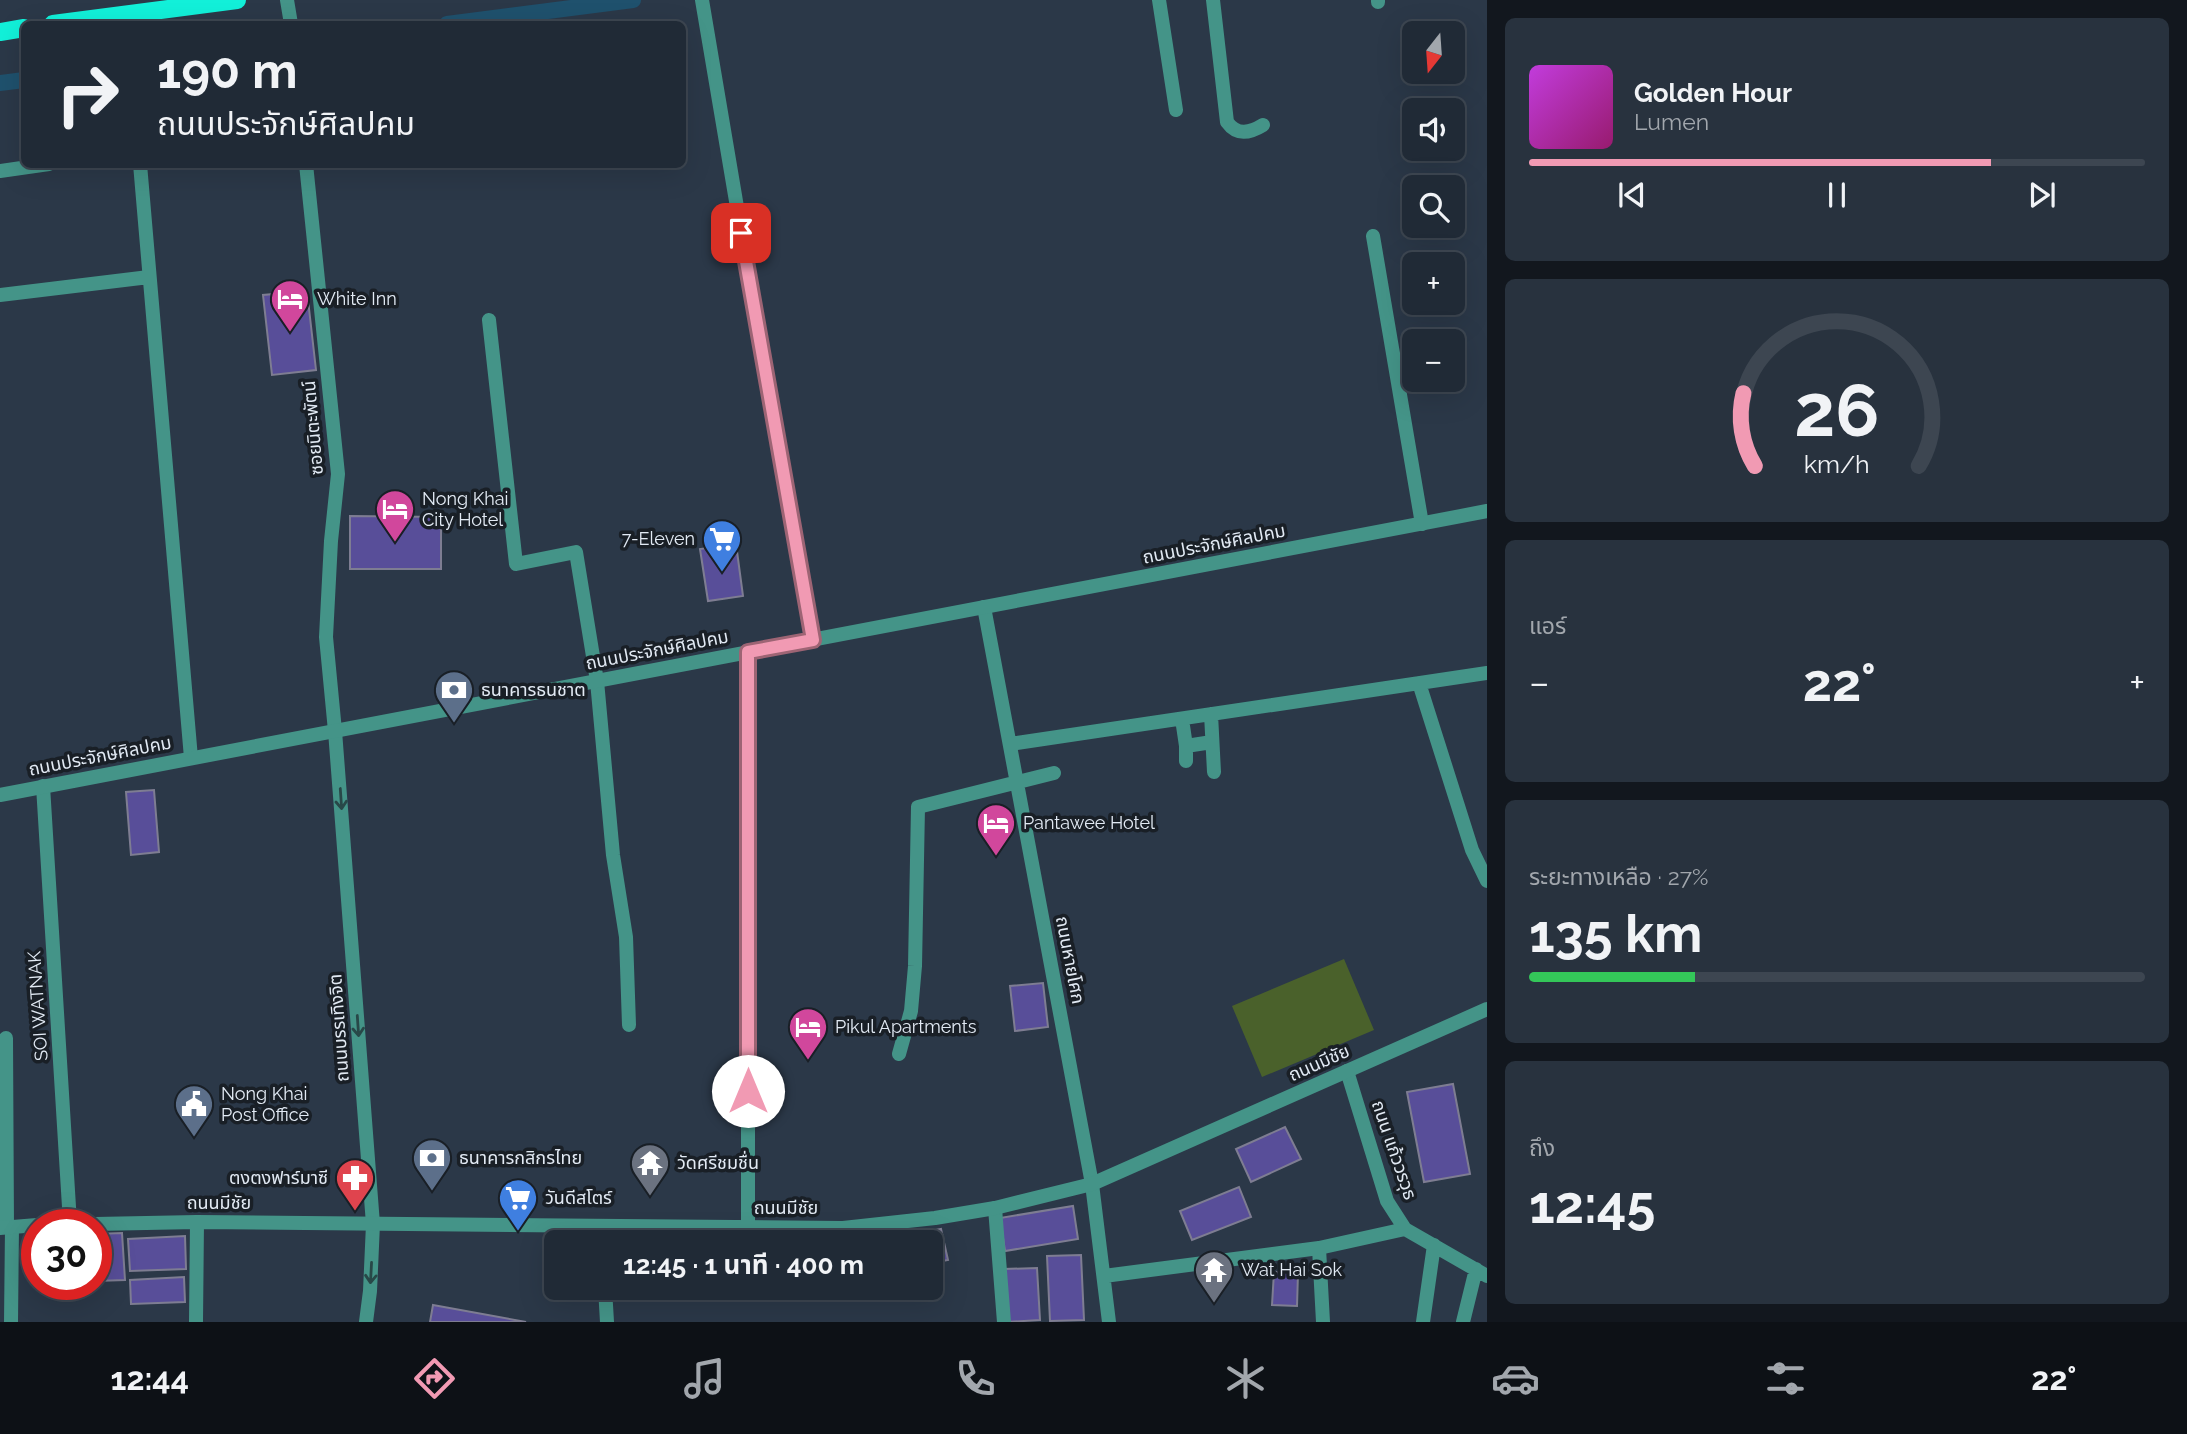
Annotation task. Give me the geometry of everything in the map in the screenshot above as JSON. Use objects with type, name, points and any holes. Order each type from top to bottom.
[{"type":"main road","points":[[108,21],[237,0]]},
{"type":"main road","points":[[0,32],[21,28]]},
{"type":"street","points":[[287,0],[290,21]]},
{"type":"street","points":[[1159,0],[1176,110]]},
{"type":"street","points":[[1213,0],[1227,121],[1231,127],[1244,132],[1253,131],[1263,125]]},
{"type":"street","points":[[703,3],[813,640]]},
{"type":"street","points":[[0,171],[21,168]]},
{"type":"street","points":[[140,168],[191,758]]},
{"type":"street","name":"ซอยนิตะพัตน์","points":[[306,168],[338,474],[326,638],[335,731]]},
{"type":"street","points":[[1373,236],[1422,524]]},
{"type":"street","points":[[0,295],[149,277]]},
{"type":"street","points":[[489,320],[516,564],[576,552],[597,681],[613,855],[625,937],[629,1025]]},
{"type":"street","name":"ถนนประจักษ์ศิลปคม","points":[[0,795],[1487,511]]},
{"type":"street","name":"ถนนหายโศก","points":[[984,607],[1092,1184],[1110,1322]]},
{"type":"street","points":[[748,652],[748,1228]]},
{"type":"street","points":[[1010,744],[1487,673]]},
{"type":"street","points":[[1419,683],[1472,850],[1487,881]]},
{"type":"street","points":[[1211,714],[1214,772]]},
{"type":"street","points":[[1182,719],[1186,754],[1212,742]]},
{"type":"street","name":"ถนนบรรเทิงจิต","points":[[335,731],[373,1224],[366,1322]]},
{"type":"street","points":[[899,1054],[911,1011],[915,966],[918,807],[1054,773]]},
{"type":"street","name":"SOI WATNAK","points":[[43,786],[70,1209]]},
{"type":"street","name":"ถนนมีชัย","points":[[112,1223],[844,1228],[935,1218],[995,1208],[1092,1184],[1487,1009]]},
{"type":"street","points":[[6,1038],[7,1227],[11,1322]]},
{"type":"street","name":"ถนน แก้ววรวุธ","points":[[1347,1071],[1387,1201],[1405,1229],[1482,1272]]},
{"type":"street","points":[[995,1208],[1004,1322]]},
{"type":"street","points":[[196,1322],[197,1222]]},
{"type":"street","points":[[601,1226],[601,1230]]},
{"type":"street","points":[[1104,1276],[1319,1248],[1405,1229]]},
{"type":"street","points":[[1423,1322],[1434,1245]]},
{"type":"street","points":[[1319,1248],[1323,1322]]},
{"type":"street","points":[[1463,1322],[1482,1272]]},
{"type":"street","points":[[606,1300],[607,1322]]},
{"type":"green space","points":[[1344,959],[1374,1030],[1262,1077],[1232,1006]]},
{"type":"building","name":"White Inn","points":[[307,291],[316,370],[272,375],[263,295]]},
{"type":"building","name":"Nong Khai City Hotel","points":[[350,516],[441,517],[441,569],[350,569]]},
{"type":"building","name":"7-Eleven","points":[[736,544],[743,596],[708,601],[700,549]]},
{"type":"building","points":[[154,790],[159,852],[131,855],[126,792]]},
{"type":"building","points":[[1043,983],[1048,1027],[1015,1031],[1010,986]]},
{"type":"building","points":[[1453,1084],[1470,1174],[1424,1182],[1407,1092]]},
{"type":"building","points":[[1285,1127],[1301,1159],[1251,1182],[1236,1149]]},
{"type":"building","points":[[1239,1187],[1251,1217],[1192,1240],[1180,1211]]},
{"type":"building","points":[[1073,1206],[1078,1239],[1005,1251],[1000,1218]]},
{"type":"building","points":[[112,1233],[122,1233],[125,1280],[112,1280]]},
{"type":"building","points":[[185,1236],[186,1269],[130,1271],[128,1239]]},
{"type":"building","points":[[943,1238],[948,1260],[943,1261]]},
{"type":"building","points":[[1081,1255],[1084,1320],[1050,1321],[1047,1256]]},
{"type":"building","points":[[1037,1268],[1040,1320],[1007,1322],[1004,1269]]},
{"type":"building","points":[[1274,1272],[1298,1273],[1297,1306],[1272,1305]]},
{"type":"building","points":[[184,1277],[185,1302],[131,1304],[130,1280]]},
{"type":"building","points":[[433,1305],[526,1322],[430,1322]]},
{"type":"waterway","points":[[470,21],[633,0]]},
{"type":"waterway","points":[[0,83],[21,80]]},
{"type":"place","name":"White Inn","points":[[290,333]]},
{"type":"place","name":"Nong Khai City Hotel","points":[[395,543]]},
{"type":"place","name":"7-Eleven","points":[[722,573]]},
{"type":"place","name":"ธนาคารธนชาต","points":[[454,724]]},
{"type":"place","name":"Pantawee Hotel","points":[[996,857]]},
{"type":"place","name":"Pikul Apartments","points":[[808,1061]]},
{"type":"place","name":"Nong Khai Post Office","points":[[194,1138]]},
{"type":"place","name":"ธนาคารกสิกรไทย","points":[[432,1192]]},
{"type":"place","name":"วัดศรีชมชื่น","points":[[650,1197]]},
{"type":"place","name":"ตงตงฟาร์มาซี","points":[[355,1212]]},
{"type":"place","name":"วันดีสโตร์","points":[[518,1232]]},
{"type":"place","name":"Wat Hai Sok","points":[[1214,1304]]},
{"type":"route","points":[[741,233],[813,640],[748,652],[748,1091]]}]
